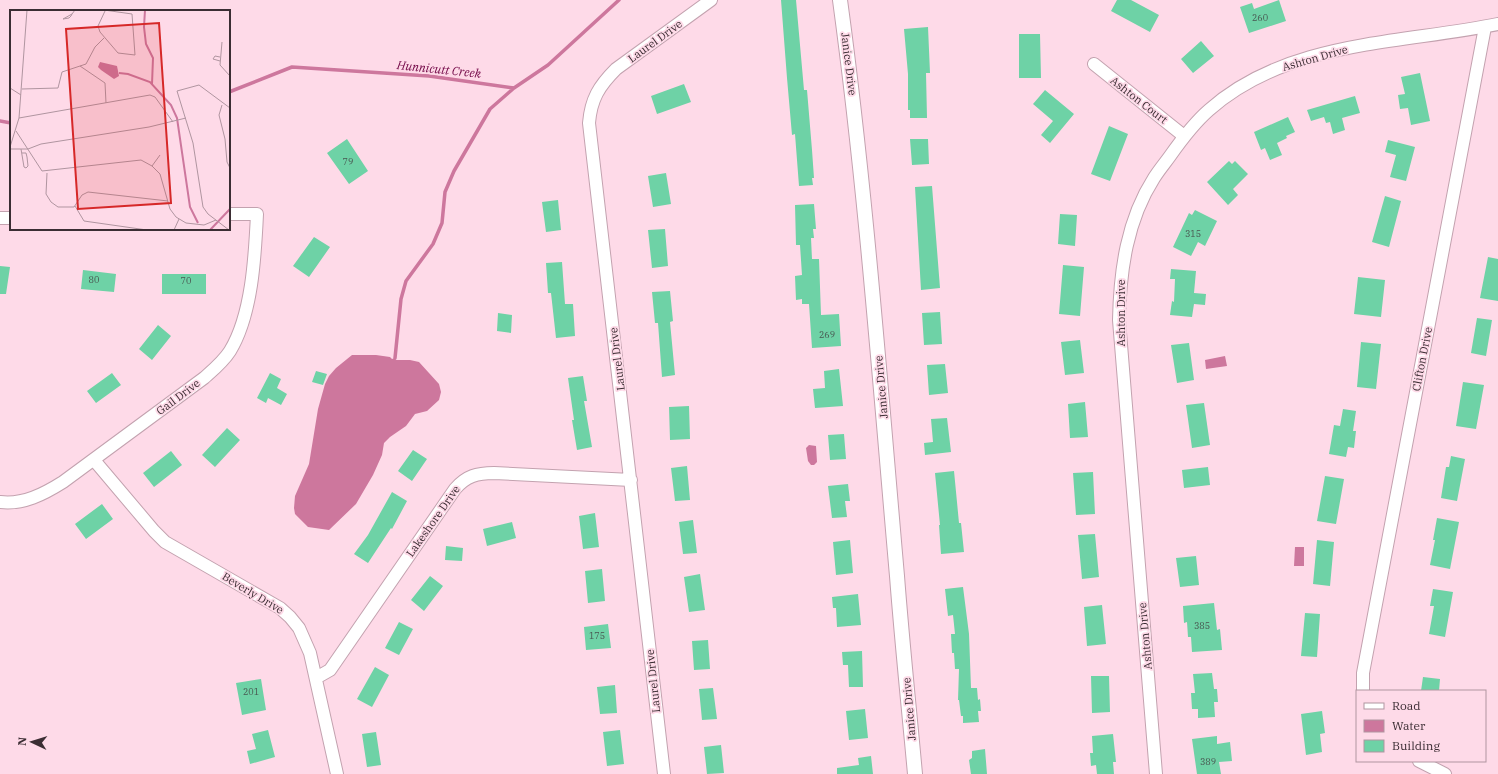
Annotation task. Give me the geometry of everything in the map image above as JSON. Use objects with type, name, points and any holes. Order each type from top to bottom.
[{"type":"street","name":"Laurel Drive","points":[[664,774],[589,123],[593,101],[597,92],[609,76],[616,69],[711,0]]},
{"type":"street","name":"Janice Drive","points":[[840,0],[853,97],[872,277],[915,774]]},
{"type":"street","name":"Ashton Drive","points":[[1156,774],[1119,320],[1120,293],[1125,250],[1138,210],[1154,178],[1184,136],[1205,114],[1224,98],[1256,79],[1291,64],[1323,54],[1370,43],[1498,24]]},
{"type":"street","name":"Clifton Drive","points":[[1363,690],[1364,666],[1485,27]]},
{"type":"street","name":"Ashton Court","points":[[1094,64],[1184,136]]},
{"type":"street","name":"Gail Drive","points":[[0,502],[13,503],[23,501],[46,492],[63,482],[204,378],[218,366],[229,352],[238,335],[245,315],[255,255],[257,214],[230,214]]},
{"type":"street","name":"Beverly Drive","points":[[94,460],[154,531],[166,542],[280,608],[299,628],[305,639],[316,678],[337,774]]},
{"type":"street","name":"Lakeshore Drive","points":[[316,678],[330,670],[455,489],[466,478],[483,473],[494,473],[631,480]]},
{"type":"street","points":[[1421,762],[1445,774]]},
{"type":"water","points":[[352,355],[376,355],[390,357],[392,359],[395,358],[396,360],[410,360],[419,362],[439,384],[441,392],[439,400],[427,411],[415,414],[406,426],[384,443],[382,455],[373,475],[356,504],[329,530],[308,527],[295,514],[295,496],[309,464],[318,409],[325,384],[329,376],[336,368]]},
{"type":"water","points":[[1225,356],[1227,366],[1206,369],[1205,360]]},
{"type":"water","points":[[809,445],[816,446],[817,462],[814,465],[811,465],[808,461],[806,448]]},
{"type":"water","points":[[1295,547],[1304,547],[1304,566],[1294,566]]},
{"type":"building","points":[[781,0],[796,0],[804,90],[807,90],[814,178],[812,178],[813,185],[799,186],[795,134],[792,135]]},
{"type":"building","points":[[1117,0],[1131,0],[1159,15],[1150,32],[1111,11]]},
{"type":"building","points":[[1279,0],[1286,21],[1249,33],[1240,7],[1252,3],[1254,9]]},
{"type":"building","points":[[928,27],[930,73],[926,73],[927,118],[910,118],[910,110],[908,110],[908,74],[904,29]]},
{"type":"building","points":[[1019,34],[1040,34],[1041,78],[1019,78]]},
{"type":"building","points":[[1201,41],[1214,56],[1193,73],[1181,59]]},
{"type":"building","points":[[1420,73],[1430,121],[1411,125],[1408,108],[1400,109],[1398,95],[1405,94],[1401,77]]},
{"type":"building","points":[[684,84],[691,102],[657,114],[651,96]]},
{"type":"building","points":[[1045,90],[1074,114],[1050,143],[1041,135],[1053,121],[1033,104]]},
{"type":"building","points":[[1355,96],[1360,113],[1342,118],[1345,130],[1333,134],[1330,122],[1326,123],[1324,117],[1311,121],[1307,110]]},
{"type":"building","points":[[1288,117],[1295,132],[1286,136],[1287,138],[1277,143],[1282,155],[1270,160],[1265,148],[1261,150],[1254,132]]},
{"type":"building","points":[[1109,126],[1128,134],[1110,181],[1091,174]]},
{"type":"building","points":[[347,139],[368,171],[349,184],[327,153]]},
{"type":"building","points":[[910,139],[928,139],[929,164],[912,165]]},
{"type":"building","points":[[1388,140],[1415,147],[1406,181],[1390,177],[1396,155],[1385,152]]},
{"type":"building","points":[[1229,161],[1232,164],[1235,161],[1248,174],[1233,189],[1238,195],[1228,205],[1207,182]]},
{"type":"building","points":[[666,173],[671,204],[653,207],[648,176]]},
{"type":"building","points":[[932,186],[940,288],[921,290],[915,187]]},
{"type":"building","points":[[1385,196],[1401,201],[1389,247],[1372,242]]},
{"type":"building","points":[[558,200],[561,230],[546,232],[542,202]]},
{"type":"building","points":[[814,204],[816,229],[813,229],[814,238],[811,238],[812,259],[819,259],[821,315],[839,314],[841,346],[812,348],[809,304],[802,304],[802,299],[796,300],[795,276],[802,275],[800,245],[796,245],[795,205]]},
{"type":"building","points":[[1195,210],[1217,221],[1205,246],[1198,242],[1191,256],[1173,247],[1189,213],[1192,215]]},
{"type":"building","points":[[1060,214],[1077,215],[1075,246],[1058,244]]},
{"type":"building","points":[[665,229],[668,266],[652,268],[648,230]]},
{"type":"building","points":[[314,237],[330,247],[309,277],[293,266]]},
{"type":"building","points":[[1488,257],[1498,259],[1498,301],[1480,298]]},
{"type":"building","points":[[562,262],[565,304],[573,304],[575,336],[556,338],[551,293],[548,293],[546,263]]},
{"type":"building","points":[[1063,265],[1084,267],[1080,316],[1059,314]]},
{"type":"building","points":[[0,266],[10,267],[6,294],[0,294]]},
{"type":"building","points":[[1171,269],[1196,271],[1194,293],[1206,294],[1205,305],[1194,304],[1192,317],[1170,315],[1172,301],[1174,302],[1175,279],[1170,279]]},
{"type":"building","points":[[83,270],[116,274],[114,292],[81,289]]},
{"type":"building","points":[[162,274],[206,274],[206,294],[162,294]]},
{"type":"building","points":[[1358,277],[1385,280],[1381,317],[1354,314]]},
{"type":"building","points":[[670,291],[673,321],[670,322],[675,375],[662,377],[658,323],[655,323],[652,292]]},
{"type":"building","points":[[940,312],[942,344],[924,345],[922,313]]},
{"type":"building","points":[[498,313],[512,315],[511,333],[497,331]]},
{"type":"building","points":[[1477,318],[1492,320],[1486,356],[1471,353]]},
{"type":"building","points":[[158,325],[171,336],[152,360],[139,349]]},
{"type":"building","points":[[1080,340],[1084,373],[1065,375],[1061,342]]},
{"type":"building","points":[[1361,342],[1381,344],[1376,389],[1357,387]]},
{"type":"building","points":[[1189,343],[1194,380],[1177,383],[1171,345]]},
{"type":"building","points":[[945,364],[948,393],[929,395],[927,365]]},
{"type":"building","points":[[839,369],[843,406],[815,408],[813,389],[825,388],[824,371]]},
{"type":"building","points":[[316,371],[327,374],[323,385],[312,382]]},
{"type":"building","points":[[112,373],[121,385],[96,403],[87,391]]},
{"type":"building","points":[[270,373],[281,379],[277,388],[287,394],[281,405],[268,398],[266,403],[257,398]]},
{"type":"building","points":[[583,376],[587,401],[584,401],[592,447],[577,450],[572,420],[574,420],[568,378]]},
{"type":"building","points":[[1463,382],[1484,385],[1476,429],[1456,426]]},
{"type":"building","points":[[1085,402],[1088,437],[1070,438],[1068,404]]},
{"type":"building","points":[[1204,403],[1210,445],[1192,448],[1186,405]]},
{"type":"building","points":[[689,406],[690,439],[670,440],[669,407]]},
{"type":"building","points":[[1343,409],[1356,411],[1353,431],[1356,431],[1354,448],[1348,447],[1346,457],[1329,454],[1334,425],[1340,426]]},
{"type":"building","points":[[947,418],[951,452],[925,455],[924,443],[933,442],[931,419]]},
{"type":"building","points":[[227,428],[240,440],[215,467],[202,455]]},
{"type":"building","points":[[844,434],[846,459],[830,460],[828,435]]},
{"type":"building","points":[[413,450],[427,459],[412,481],[398,471]]},
{"type":"building","points":[[171,451],[182,465],[154,487],[143,473]]},
{"type":"building","points":[[1451,456],[1465,459],[1457,501],[1441,498],[1446,467],[1449,467]]},
{"type":"building","points":[[687,466],[690,500],[675,501],[671,468]]},
{"type":"building","points":[[1208,467],[1210,485],[1184,488],[1182,470]]},
{"type":"building","points":[[954,471],[959,523],[961,523],[964,552],[941,554],[935,473]]},
{"type":"building","points":[[1093,472],[1095,514],[1076,515],[1073,473]]},
{"type":"building","points":[[1325,476],[1344,479],[1336,524],[1317,521]]},
{"type":"building","points":[[848,484],[850,501],[845,501],[847,517],[832,518],[828,486]]},
{"type":"building","points":[[392,492],[407,501],[392,529],[391,528],[368,563],[354,554],[368,535]]},
{"type":"building","points":[[102,504],[113,519],[86,539],[75,524]]},
{"type":"building","points":[[595,513],[599,547],[583,549],[579,516]]},
{"type":"building","points":[[1437,518],[1459,522],[1450,569],[1430,565],[1435,540],[1433,540]]},
{"type":"building","points":[[693,520],[697,553],[683,554],[679,522]]},
{"type":"building","points":[[512,522],[516,538],[487,546],[483,529]]},
{"type":"building","points":[[1095,534],[1099,577],[1082,579],[1078,535]]},
{"type":"building","points":[[850,540],[853,573],[836,575],[833,542]]},
{"type":"building","points":[[1317,540],[1334,542],[1330,586],[1313,584]]},
{"type":"building","points":[[446,546],[463,548],[462,561],[445,560]]},
{"type":"building","points":[[1196,556],[1199,585],[1180,587],[1176,558]]},
{"type":"building","points":[[602,569],[605,601],[588,603],[585,571]]},
{"type":"building","points":[[700,574],[705,610],[689,612],[684,577]]},
{"type":"building","points":[[430,576],[443,586],[424,611],[411,600]]},
{"type":"building","points":[[963,587],[969,634],[971,688],[977,688],[981,711],[978,711],[979,722],[963,723],[963,716],[961,716],[958,700],[959,669],[955,669],[954,653],[952,653],[951,634],[955,634],[953,615],[948,616],[945,589]]},
{"type":"building","points":[[1433,589],[1453,592],[1445,637],[1429,634],[1434,606],[1430,606]]},
{"type":"building","points":[[858,594],[861,625],[837,627],[836,608],[833,608],[832,597]]},
{"type":"building","points":[[1214,603],[1217,630],[1220,629],[1222,650],[1192,652],[1191,637],[1188,637],[1187,622],[1184,623],[1183,606]]},
{"type":"building","points":[[1102,605],[1106,644],[1087,646],[1084,607]]},
{"type":"building","points":[[1305,613],[1320,614],[1317,657],[1301,656]]},
{"type":"building","points":[[399,622],[413,629],[399,655],[385,648]]},
{"type":"building","points":[[608,624],[611,648],[586,650],[584,627]]},
{"type":"building","points":[[708,640],[710,669],[694,670],[692,641]]},
{"type":"building","points":[[862,651],[863,687],[849,687],[848,665],[843,665],[842,652]]},
{"type":"building","points":[[375,667],[389,675],[372,707],[357,699]]},
{"type":"building","points":[[1212,673],[1214,689],[1217,689],[1218,702],[1214,702],[1215,717],[1198,718],[1198,709],[1192,709],[1191,693],[1195,693],[1193,674]]},
{"type":"building","points":[[1091,676],[1109,676],[1110,712],[1092,713]]},
{"type":"building","points":[[1423,677],[1440,679],[1439,690],[1421,690]]},
{"type":"building","points":[[261,679],[266,710],[242,715],[236,683]]},
{"type":"building","points":[[615,685],[617,713],[600,714],[597,687]]},
{"type":"building","points":[[713,688],[717,719],[702,720],[699,689]]},
{"type":"building","points":[[865,709],[868,738],[849,740],[846,711]]},
{"type":"building","points":[[1322,711],[1325,733],[1320,734],[1322,752],[1306,755],[1301,714]]},
{"type":"building","points":[[268,730],[275,757],[250,764],[247,751],[256,749],[252,734]]},
{"type":"building","points":[[620,730],[624,764],[607,766],[603,732]]},
{"type":"building","points":[[376,732],[381,765],[367,767],[362,734]]},
{"type":"building","points":[[1113,734],[1116,762],[1113,762],[1114,774],[1097,774],[1096,765],[1091,766],[1090,753],[1093,753],[1092,736]]},
{"type":"building","points":[[1217,736],[1217,744],[1230,742],[1232,761],[1219,762],[1221,774],[1197,774],[1192,739]]},
{"type":"building","points":[[721,745],[724,773],[707,774],[704,747]]},
{"type":"building","points":[[985,749],[987,774],[971,774],[969,760],[972,758],[972,751]]},
{"type":"building","points":[[871,756],[873,774],[837,774],[837,768],[859,765],[858,758]]},
{"type":"waterway","points":[[395,358],[401,299],[406,281],[433,244],[442,223],[445,192],[454,171],[490,109],[514,88],[548,65],[619,0]]},
{"type":"waterway","name":"Hunnicutt Creek","points":[[230,92],[292,67],[429,76],[514,88]]},
{"type":"waterway","name":"Hunnicutt Creek","points":[[0,121],[10,123]]}]
